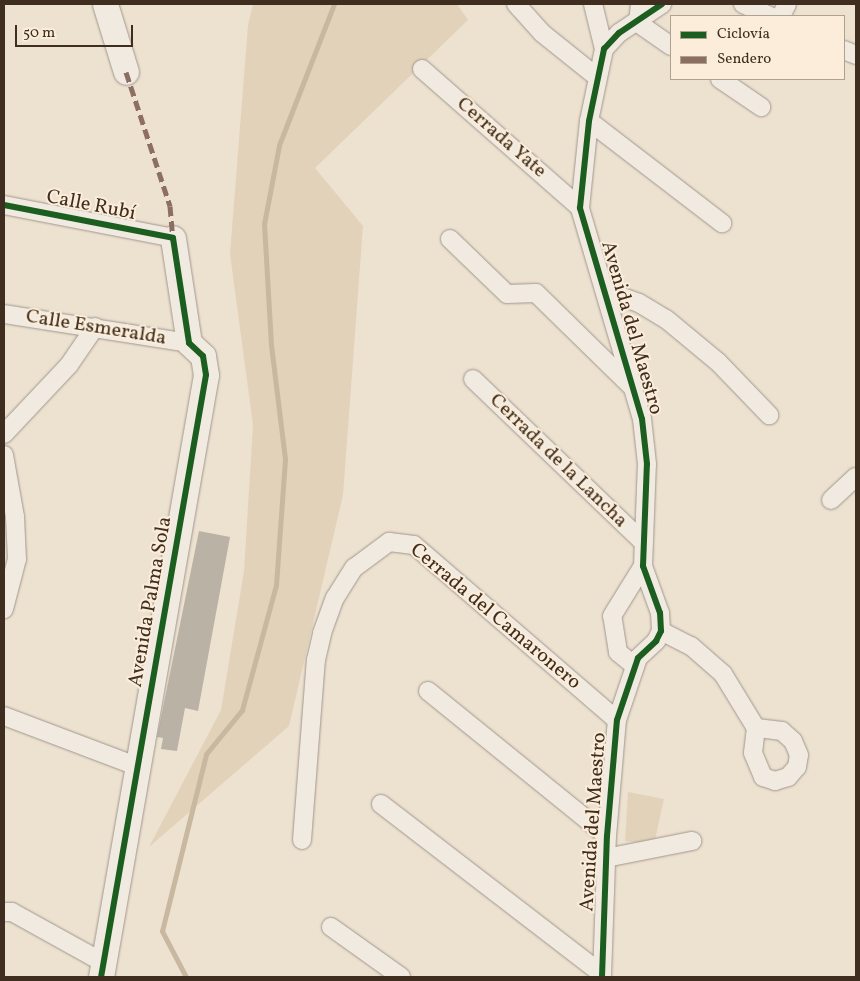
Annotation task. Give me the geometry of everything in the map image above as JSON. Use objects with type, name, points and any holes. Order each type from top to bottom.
[{"type":"street","points":[[105,4],[126,72]]},
{"type":"street","points":[[516,4],[542,33],[597,77]]},
{"type":"street","points":[[593,4],[604,49]]},
{"type":"street","points":[[638,23],[640,4]]},
{"type":"street","points":[[604,49],[619,34],[638,23],[662,4]]},
{"type":"street","points":[[743,4],[768,15]]},
{"type":"street","points":[[638,23],[670,45]]},
{"type":"street","name":"Avenida del Maestro","points":[[602,976],[607,836],[617,720],[635,666],[660,631],[660,613],[643,566],[647,464],[634,390],[580,208],[589,121],[604,49]]},
{"type":"street","name":"Cerrada Yate","points":[[422,69],[580,208]]},
{"type":"street","points":[[721,80],[761,107]]},
{"type":"street","points":[[589,121],[722,224]]},
{"type":"street","name":"Calle Rubí","points":[[4,205],[173,238]]},
{"type":"street","name":"Avenida Palma Sola","points":[[103,970],[206,375],[203,356],[189,343],[173,238]]},
{"type":"street","points":[[450,239],[507,294],[536,293],[634,390]]},
{"type":"street","points":[[606,291],[640,302],[666,319],[718,362],[769,414]]},
{"type":"street","name":"Calle Esmeralda","points":[[4,314],[189,343]]},
{"type":"street","points":[[4,434],[69,365],[95,327]]},
{"type":"street","name":"Cerrada de la Lancha","points":[[473,380],[643,542]]},
{"type":"street","points":[[4,455],[15,517],[17,558],[4,609]]},
{"type":"street","points":[[831,500],[856,476]]},
{"type":"street","name":"Cerrada del Camaronero","points":[[302,840],[316,660],[322,633],[335,598],[354,568],[389,542],[414,545],[617,720]]},
{"type":"street","points":[[635,666],[618,652],[612,616],[643,566]]},
{"type":"street","points":[[660,631],[706,657],[723,674],[756,728]]},
{"type":"street","points":[[428,691],[607,836]]},
{"type":"street","points":[[4,716],[26,726],[139,767]]},
{"type":"street","points":[[381,804],[602,976]]},
{"type":"street","points":[[606,858],[692,841]]},
{"type":"street","points":[[4,912],[12,912],[103,970]]},
{"type":"street","points":[[331,927],[401,977]]},
{"type":"shaded area","points":[[253,4],[457,4],[468,20],[315,168],[363,226],[343,495],[289,726],[149,847],[221,710],[244,571],[253,425],[230,254],[248,25]]},
{"type":"shaded area","points":[[628,792],[664,799],[654,844],[625,841]]},
{"type":"building","points":[[199,531],[230,537],[198,711],[185,708],[177,751],[161,749],[163,738],[157,737]]},
{"type":"waterway","points":[[186,977],[162,931],[206,754],[242,710],[276,585],[285,459],[271,345],[264,224],[279,145],[334,4]]},
{"type":"marked path","points":[[126,72],[170,206],[173,238]]},
{"type":"cycle path","points":[[602,977],[607,836],[617,720],[638,658],[656,641],[661,631],[660,613],[643,566],[647,464],[642,419],[580,208],[589,121],[604,49],[619,33],[662,4]]},
{"type":"cycle path","points":[[4,205],[173,238],[189,343],[203,356],[206,375],[101,977]]}]
